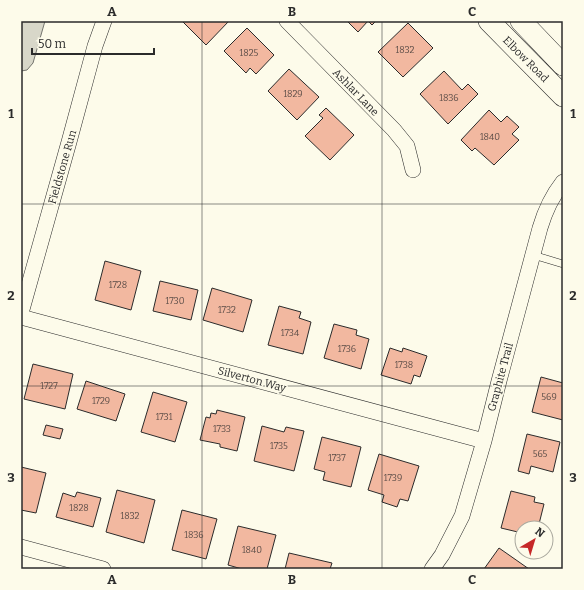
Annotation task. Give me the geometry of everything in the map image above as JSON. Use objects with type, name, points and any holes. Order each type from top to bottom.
[{"type":"main road","name":"Elbow Road","points":[[489,21],[563,96]]},
{"type":"main road","name":"Elbow Road","points":[[521,21],[563,64]]},
{"type":"street","name":"Fieldstone Run","points":[[21,313],[95,46],[104,21]]},
{"type":"street","name":"Ashlar Lane","points":[[286,21],[394,130],[407,146],[414,170]]},
{"type":"street","name":"Graphite Trail","points":[[432,569],[442,555],[462,516],[484,441],[498,381],[546,210],[552,197],[563,182]]},
{"type":"street","name":"Silverton Way","points":[[21,317],[484,441]]},
{"type":"street","points":[[21,547],[103,569]]},
{"type":"lane","points":[[533,255],[563,264]]},
{"type":"shaded area","points":[[21,21],[45,21],[33,63],[27,70],[21,71]]},
{"type":"building","points":[[182,21],[229,21],[206,45]]},
{"type":"building","points":[[347,21],[368,21],[358,32]]},
{"type":"building","points":[[368,21],[376,21],[372,25]]},
{"type":"building","points":[[408,23],[433,48],[403,77],[378,52]]},
{"type":"building","points":[[247,28],[274,55],[256,74],[250,68],[246,73],[224,51]]},
{"type":"building","points":[[289,69],[319,97],[297,120],[268,91]]},
{"type":"building","points":[[444,71],[462,90],[468,84],[478,94],[448,124],[420,94]]},
{"type":"building","points":[[326,108],[354,135],[330,160],[305,136],[323,118],[319,115]]},
{"type":"building","points":[[489,110],[501,122],[507,116],[519,127],[512,134],[519,140],[494,165],[475,148],[472,151],[461,140]]},
{"type":"building","points":[[105,261],[141,271],[131,310],[95,300]]},
{"type":"building","points":[[160,281],[198,290],[191,320],[153,311]]},
{"type":"building","points":[[212,288],[252,300],[243,332],[203,320]]},
{"type":"building","points":[[279,306],[301,312],[299,318],[311,322],[303,354],[268,345]]},
{"type":"building","points":[[334,324],[357,330],[356,335],[369,339],[361,369],[324,358]]},
{"type":"building","points":[[390,348],[402,352],[403,348],[427,356],[420,377],[414,375],[411,384],[381,375]]},
{"type":"building","points":[[33,364],[73,374],[65,409],[24,399]]},
{"type":"building","points":[[541,377],[563,383],[563,420],[532,412]]},
{"type":"building","points":[[86,381],[125,394],[116,421],[77,409]]},
{"type":"building","points":[[153,392],[187,402],[175,442],[141,432]]},
{"type":"building","points":[[217,410],[245,417],[237,451],[220,447],[220,444],[200,440],[206,417],[210,418],[211,413],[216,414]]},
{"type":"building","points":[[46,425],[63,429],[60,439],[43,435]]},
{"type":"building","points":[[262,426],[284,432],[286,427],[304,431],[294,471],[254,461]]},
{"type":"building","points":[[527,434],[560,442],[553,472],[531,466],[529,474],[518,471]]},
{"type":"building","points":[[322,437],[361,447],[351,487],[323,480],[325,472],[314,469]]},
{"type":"building","points":[[379,454],[419,466],[408,501],[400,499],[397,507],[382,502],[384,495],[368,490]]},
{"type":"building","points":[[21,467],[46,473],[36,513],[21,510]]},
{"type":"building","points":[[117,490],[155,500],[144,543],[106,532]]},
{"type":"building","points":[[511,491],[535,497],[534,502],[544,504],[540,520],[514,520],[514,531],[501,528]]},
{"type":"building","points":[[77,492],[101,498],[93,527],[56,517],[63,493],[75,497]]},
{"type":"building","points":[[182,510],[217,519],[206,559],[172,550]]},
{"type":"building","points":[[238,526],[276,535],[267,569],[242,569],[228,565]]},
{"type":"building","points":[[499,548],[514,560],[529,569],[484,569]]},
{"type":"building","points":[[289,553],[332,563],[330,569],[285,569]]}]
